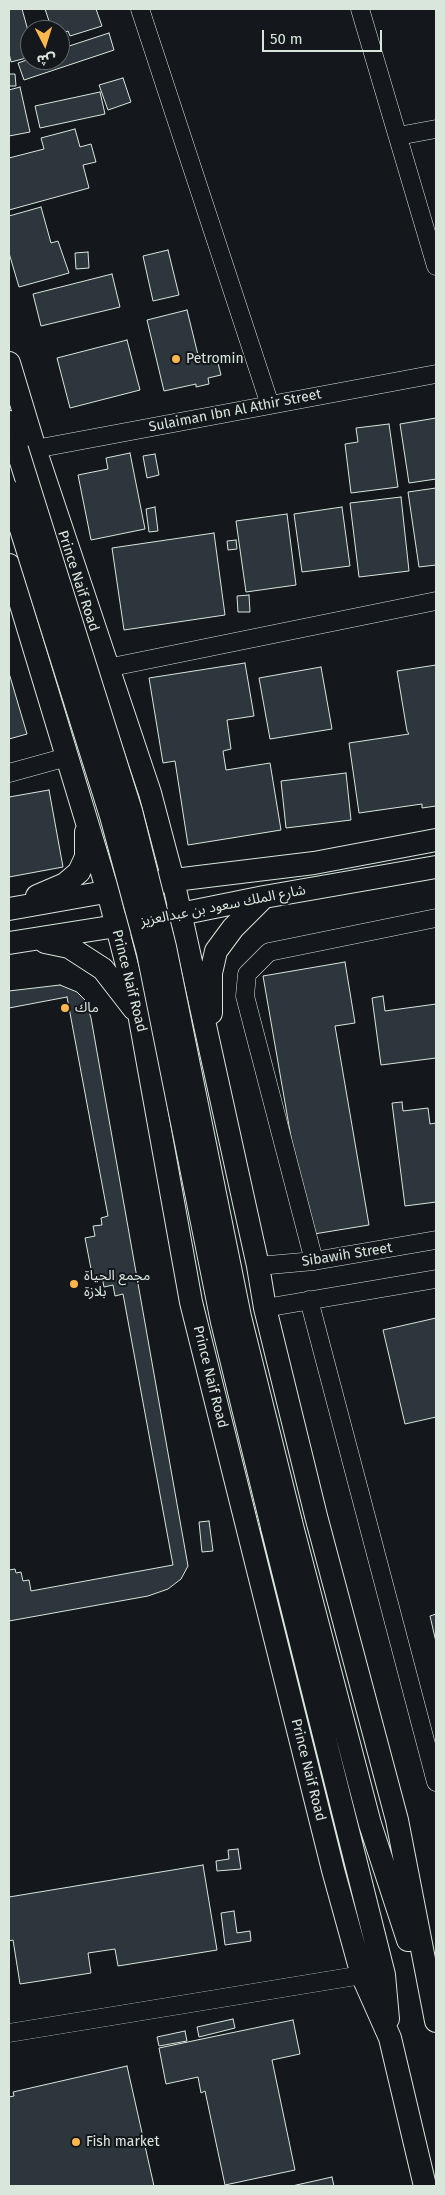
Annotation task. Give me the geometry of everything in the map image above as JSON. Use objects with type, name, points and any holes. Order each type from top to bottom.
[{"type":"main road","name":"Prince Naif Road","points":[[9,363],[26,449],[107,668],[150,793],[173,880],[211,1056]]},
{"type":"main road","points":[[9,422],[26,449],[131,811],[161,929],[281,1525],[384,1975],[390,2038]]},
{"type":"main road","points":[[9,491],[111,816],[148,953],[222,1322],[370,1824],[436,2022]]},
{"type":"main road","name":"Prince Naif Road","points":[[9,565],[108,892],[139,1015],[191,1302],[333,1870],[362,1975],[390,2038],[425,2186]]},
{"type":"main road","points":[[150,793],[184,858],[196,866],[314,863]]},
{"type":"main road","points":[[9,909],[64,884],[79,872],[86,857],[86,815]]},
{"type":"main road","name":"شارع الملك سعود بن عبدالعزيز","points":[[9,909],[173,880],[314,863],[436,840]]},
{"type":"main road","name":"شارع الملك سعود بن عبدالعزيز","points":[[9,943],[116,927],[264,897],[436,867]]},
{"type":"main road","points":[[264,897],[233,928],[216,951],[211,973],[211,1056],[258,1266],[265,1308],[316,1516],[397,1820],[436,2022]]},
{"type":"main road","points":[[34,939],[69,947],[103,969],[139,1015]]},
{"type":"street","points":[[140,9],[270,404]]},
{"type":"street","points":[[360,9],[436,266]]},
{"type":"street","points":[[398,136],[436,129]]},
{"type":"street","name":"Sulaiman Ibn Al Athir Street","points":[[26,449],[436,374]]},
{"type":"street","points":[[107,668],[436,600]]},
{"type":"street","points":[[9,773],[67,758]]},
{"type":"street","points":[[314,1261],[245,996],[247,974],[269,952],[436,918]]},
{"type":"street","name":"Sibawih Street","points":[[258,1266],[314,1261],[436,1240]]},
{"type":"street","points":[[265,1308],[436,1279]]},
{"type":"street","points":[[309,1300],[436,1782]]},
{"type":"street","points":[[9,2033],[362,1975]]},
{"type":"building","points":[[9,9],[22,9],[25,20],[20,20],[20,60],[11,62],[9,53]]},
{"type":"building","points":[[45,9],[96,9],[102,26],[70,36],[70,20],[49,20]]},
{"type":"building","points":[[109,33],[114,50],[70,65],[70,46]]},
{"type":"building","points":[[20,70],[54,70],[24,80]]},
{"type":"building","points":[[9,74],[15,74],[16,86],[9,86]]},
{"type":"building","points":[[123,78],[131,102],[108,110],[99,85]]},
{"type":"building","points":[[20,87],[30,132],[9,136],[9,90]]},
{"type":"building","points":[[100,92],[105,114],[40,128],[35,106]]},
{"type":"building","points":[[75,129],[80,147],[91,144],[96,162],[83,165],[89,188],[9,210],[9,158],[44,149],[41,138]]},
{"type":"building","points":[[41,207],[51,243],[58,241],[69,273],[19,287],[9,253],[9,216]]},
{"type":"building","points":[[168,250],[179,295],[153,301],[143,256]]},
{"type":"building","points":[[88,252],[89,268],[76,269],[75,253]]},
{"type":"building","points":[[112,274],[120,307],[41,326],[33,294]]},
{"type":"building","points":[[187,310],[199,359],[216,355],[221,375],[208,378],[209,384],[196,387],[196,384],[164,391],[147,320]]},
{"type":"building","points":[[127,340],[140,390],[70,408],[57,358]]},
{"type":"building","points":[[436,418],[436,479],[409,483],[400,424]]},
{"type":"building","points":[[389,424],[398,487],[351,493],[345,444],[358,442],[356,428]]},
{"type":"building","points":[[130,453],[145,529],[91,540],[78,475],[108,469],[106,458]]},
{"type":"building","points":[[155,454],[159,475],[147,478],[143,456]]},
{"type":"building","points":[[436,488],[436,565],[419,567],[408,492]]},
{"type":"building","points":[[401,497],[409,571],[359,577],[350,503]]},
{"type":"building","points":[[155,507],[158,531],[149,532],[146,509]]},
{"type":"building","points":[[342,507],[350,566],[302,572],[294,514]]},
{"type":"building","points":[[287,514],[296,585],[246,592],[236,521]]},
{"type":"building","points":[[214,533],[225,615],[124,630],[112,548]]},
{"type":"building","points":[[236,540],[237,549],[228,550],[227,541]]},
{"type":"building","points":[[249,595],[250,612],[238,612],[237,596]]},
{"type":"building","points":[[245,663],[254,716],[227,720],[231,749],[223,751],[226,770],[270,763],[281,830],[188,845],[175,761],[163,763],[149,678]]},
{"type":"building","points":[[436,665],[436,806],[422,808],[422,804],[359,813],[349,743],[409,734],[397,671]]},
{"type":"building","points":[[321,667],[332,729],[270,739],[259,678]]},
{"type":"building","points":[[9,673],[27,734],[9,739]]},
{"type":"building","points":[[346,773],[351,820],[286,828],[281,781]]},
{"type":"building","points":[[49,790],[63,867],[9,877],[9,797]]},
{"type":"building","points":[[345,962],[355,1023],[335,1026],[369,1225],[308,1235],[263,976]]},
{"type":"building","name":"مجمع الحياة بلازة","points":[[60,985],[77,992],[86,1001],[91,1018],[188,1566],[181,1579],[168,1589],[148,1596],[9,1621],[9,991]]},
{"type":"building","points":[[383,996],[385,1011],[436,1004],[436,1058],[381,1065],[372,998]]},
{"type":"building","name":"مجمع الحياة بلازة","points":[[67,997],[108,1216],[101,1218],[102,1225],[93,1226],[95,1236],[85,1238],[93,1279],[102,1277],[104,1287],[113,1285],[115,1296],[123,1294],[173,1565],[31,1591],[29,1580],[23,1581],[21,1572],[16,1573],[15,1569],[9,1570],[9,1008]]},
{"type":"building","points":[[402,1102],[403,1111],[428,1108],[430,1124],[436,1123],[436,1202],[405,1206],[392,1103]]},
{"type":"building","points":[[436,1318],[436,1417],[405,1424],[383,1330]]},
{"type":"building","points":[[209,1521],[213,1551],[202,1552],[199,1522]]},
{"type":"building","points":[[436,1614],[436,1642],[430,1616]]},
{"type":"building","points":[[238,1849],[241,1869],[217,1871],[216,1861],[229,1859],[228,1850]]},
{"type":"building","points":[[203,1865],[217,1950],[118,1966],[115,1949],[88,1953],[91,1973],[20,1984],[13,1940],[9,1941],[9,1897]]},
{"type":"building","points":[[234,1911],[237,1933],[250,1931],[251,1941],[225,1945],[221,1913]]},
{"type":"building","points":[[233,2019],[235,2028],[199,2037],[197,2027]]},
{"type":"building","points":[[293,2020],[300,2054],[272,2060],[295,2170],[225,2185],[205,2091],[201,2093],[198,2077],[166,2084],[159,2048]]},
{"type":"building","points":[[185,2031],[187,2041],[159,2046],[157,2037]]},
{"type":"building","name":"Fish market","points":[[127,2066],[154,2186],[9,2186],[9,2097],[14,2096],[13,2092]]},
{"type":"building","points":[[332,2177],[334,2186],[292,2186]]},
{"type":"place","name":"Petromin","points":[[176,359]]},
{"type":"place","name":"ماك","points":[[65,1008]]},
{"type":"place","name":"مجمع الحياة بلازة","points":[[74,1284]]},
{"type":"place","name":"Fish market","points":[[76,2142]]}]
